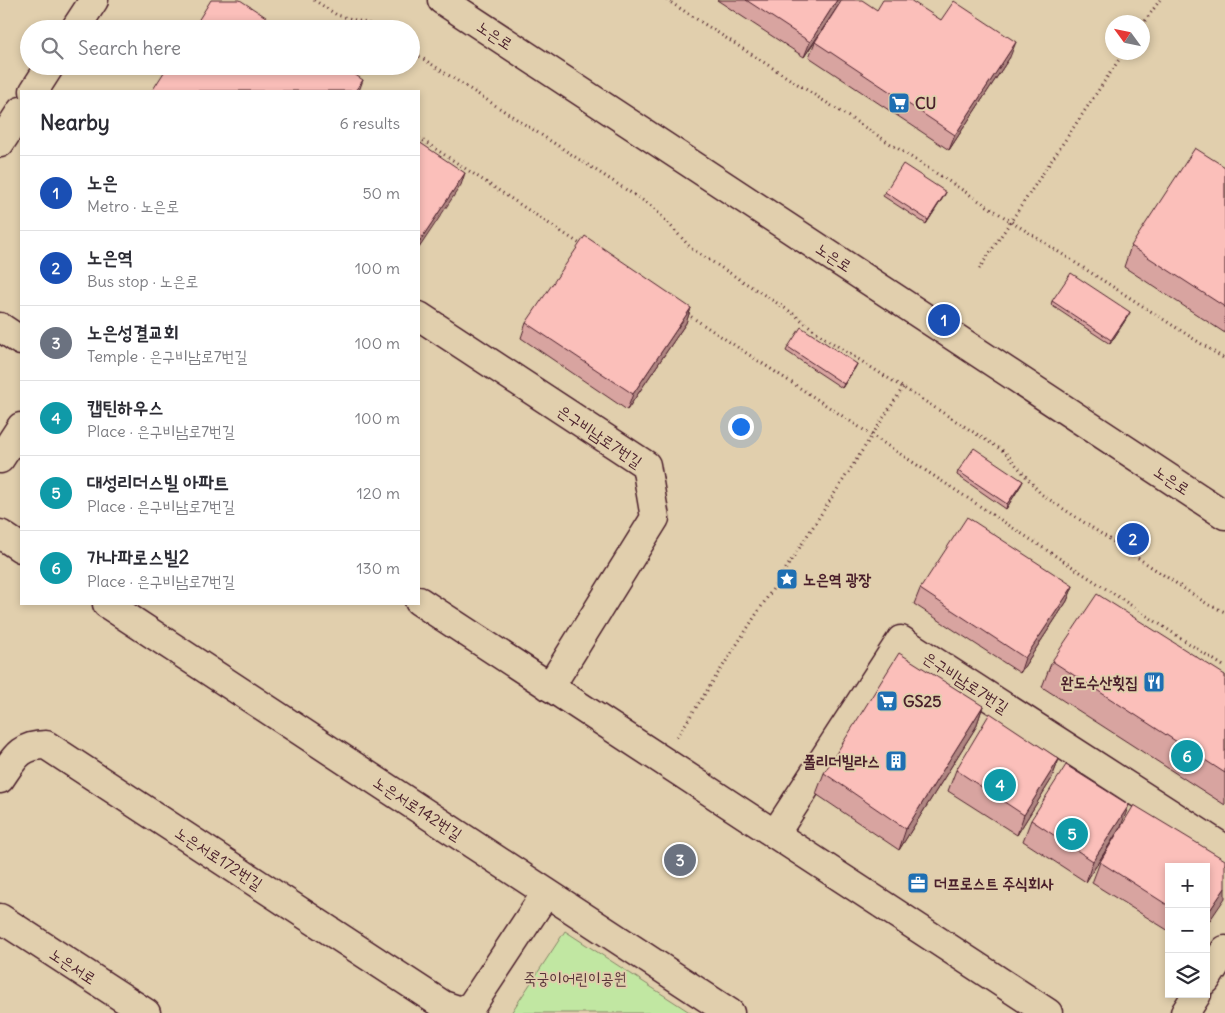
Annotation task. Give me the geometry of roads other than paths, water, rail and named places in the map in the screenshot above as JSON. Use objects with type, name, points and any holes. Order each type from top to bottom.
[{"type":"street","points":[[81,20],[94,0]]},
{"type":"street","name":"노은로","points":[[442,0],[1225,515]]},
{"type":"street","points":[[35,90],[44,75]]},
{"type":"street","points":[[0,144],[20,113]]},
{"type":"street","name":"은구비남로7번길","points":[[420,317],[646,465],[655,518],[550,687]]},
{"type":"street","points":[[0,327],[20,340]]},
{"type":"street","points":[[0,459],[20,429]]},
{"type":"street","points":[[0,534],[20,547]]},
{"type":"street","points":[[420,602],[1048,1013]]},
{"type":"street","name":"노은서로142번길","points":[[108,605],[730,1013]]},
{"type":"street","name":"은구비남로7번길","points":[[775,834],[901,640],[1225,848]]},
{"type":"street","name":"노은서로172번길","points":[[0,779],[19,752],[32,745],[46,745],[443,1004],[461,1011],[472,1005],[546,892]]},
{"type":"street","name":"노은서로","points":[[0,918],[146,1013]]},
{"type":"street","points":[[1210,974],[1225,950]]},
{"type":"street","points":[[1185,1013],[1194,998]]},
{"type":"place","name":"CU","points":[[899,103]]},
{"type":"place","name":"노은","points":[[944,320]]},
{"type":"place","name":"노은역","points":[[1133,539]]},
{"type":"place","name":"노은역 광장","points":[[787,579]]},
{"type":"place","name":"완도수산횟집","points":[[1154,682]]},
{"type":"place","name":"GS25","points":[[887,701]]},
{"type":"place","name":"가나파로스빌2","points":[[1187,756]]},
{"type":"place","name":"폴리더빌라스","points":[[896,761]]},
{"type":"place","name":"캡틴하우스","points":[[1000,785]]},
{"type":"place","name":"대성리더스빌 아파트","points":[[1072,834]]},
{"type":"place","name":"노은성결교회","points":[[680,860]]},
{"type":"place","name":"더프로스트 주식회사","points":[[918,883]]},
{"type":"park label","name":"죽궁이어린이공원","points":[[575,978]]}]
